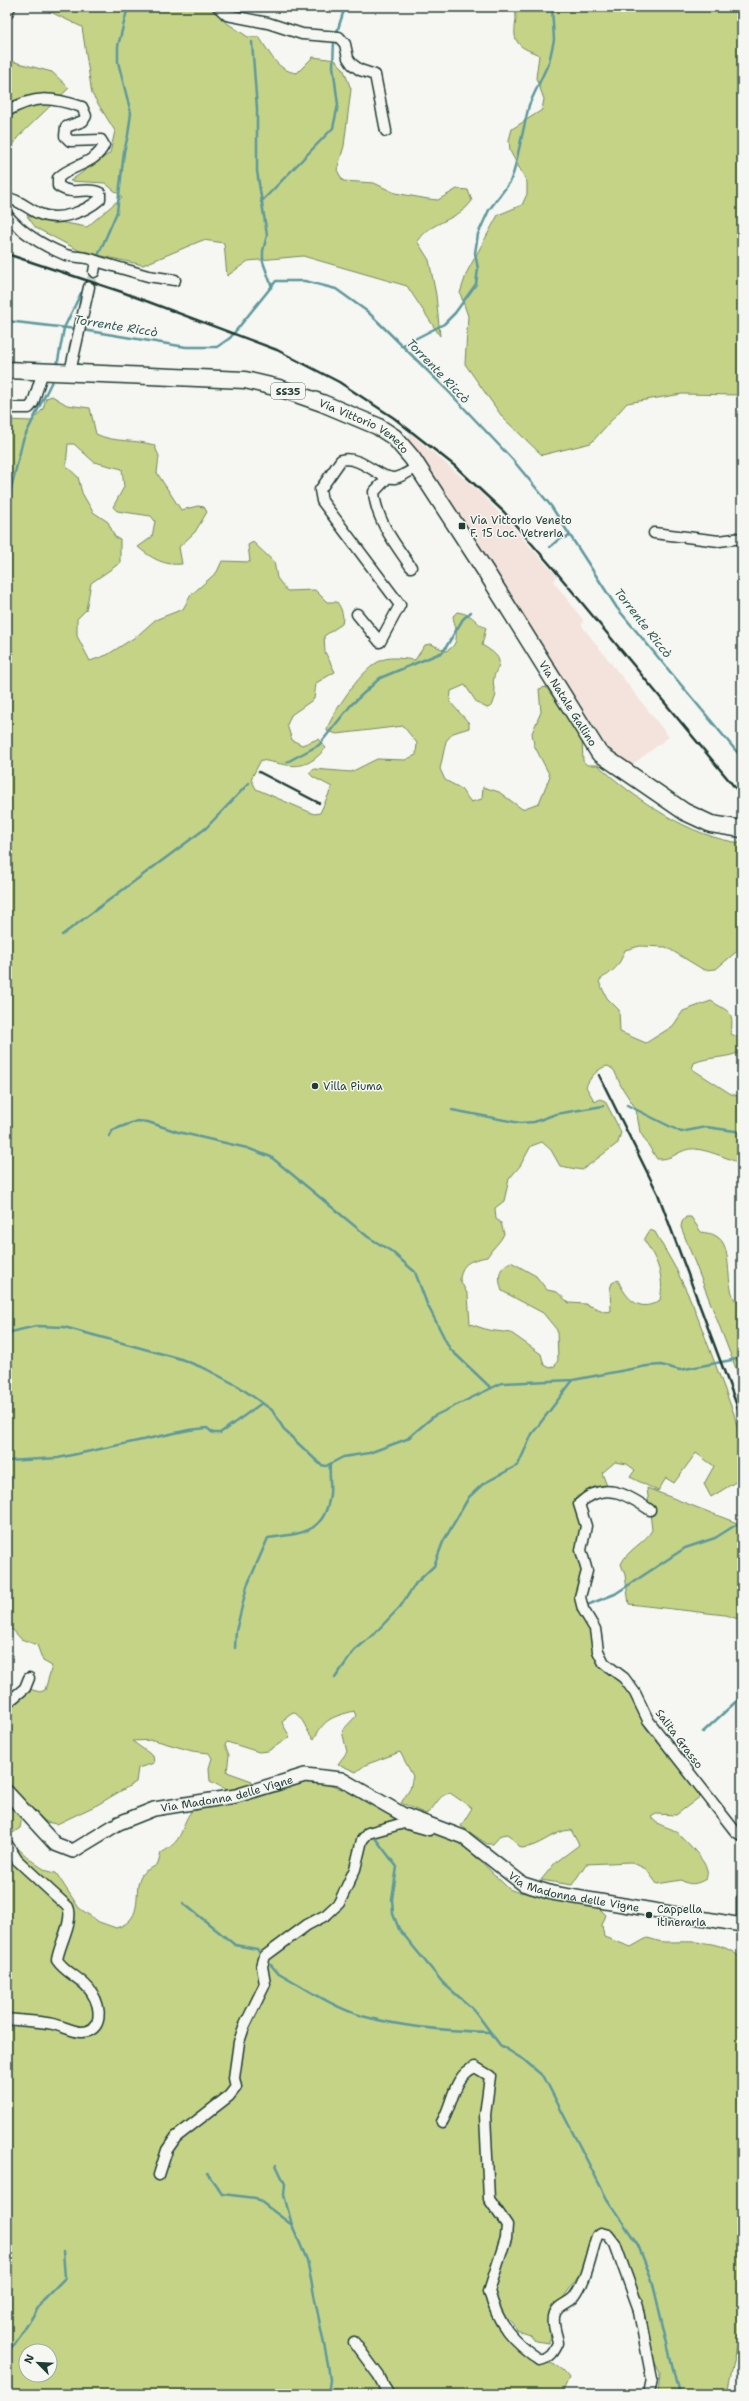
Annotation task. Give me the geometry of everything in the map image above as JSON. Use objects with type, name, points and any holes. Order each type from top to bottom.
[{"type":"main road","name":"Via Vittorio Veneto","points":[[7,370],[43,371],[70,366],[245,380],[279,388],[322,403],[385,430],[407,451],[488,575]]},
{"type":"main road","name":"Via Natale Gallino","points":[[488,575],[599,753],[618,768],[685,812],[710,824],[742,829]]},
{"type":"street","points":[[7,14],[10,7]]},
{"type":"street","points":[[218,7],[227,15],[268,22],[302,34],[338,38],[345,44],[348,58],[352,64],[360,70],[375,75],[386,131]]},
{"type":"street","points":[[7,111],[37,98],[59,99],[82,107],[86,116],[83,121],[66,127],[65,136],[70,141],[101,140],[104,145],[91,162],[65,172],[58,178],[58,186],[68,192],[96,191],[100,193],[100,199],[94,204],[59,217],[41,214],[16,199],[7,198]]},
{"type":"street","points":[[7,215],[18,228]]},
{"type":"street","points":[[7,223],[67,255],[88,257],[96,261],[148,276],[175,280]]},
{"type":"street","points":[[94,272],[96,261]]},
{"type":"street","points":[[70,366],[89,287]]},
{"type":"street","points":[[7,408],[29,408],[33,403],[43,371]]},
{"type":"street","points":[[357,614],[380,642],[400,605],[322,501],[320,490],[341,460],[346,459],[358,462],[388,477],[395,478],[418,467]]},
{"type":"street","points":[[388,477],[374,492],[375,505],[391,538],[411,567]]},
{"type":"street","points":[[654,533],[719,541],[742,538]]},
{"type":"street","name":"Salita Grasso","points":[[650,1510],[631,1496],[609,1490],[584,1499],[579,1504],[586,1526],[581,1544],[586,1571],[580,1597],[583,1609],[595,1629],[598,1651],[604,1663],[624,1678],[635,1693],[648,1720],[735,1831],[742,1836]]},
{"type":"street","points":[[7,1703],[25,1688],[29,1678]]},
{"type":"street","name":"Via Madonna delle Vigne","points":[[7,1792],[55,1844],[73,1851],[119,1823],[154,1809],[236,1796],[305,1775],[341,1779],[402,1814],[463,1837],[523,1884],[552,1893],[742,1925]]},
{"type":"street","name":"Via Madonna delle Vigne","points":[[7,1800],[23,1809]]},
{"type":"street","name":"Via Madonna delle Vigne","points":[[159,2175],[167,2150],[176,2137],[229,2096],[236,2087],[234,2078],[239,2042],[244,2027],[265,1984],[262,1966],[265,1956],[307,1925],[326,1915],[339,1903],[355,1869],[360,1845],[364,1836],[380,1829],[404,1823],[439,1833],[444,1830]]},
{"type":"street","points":[[7,1844],[17,1860],[68,1907],[70,1912],[69,1922],[57,1960],[61,1967],[86,1983],[98,2003],[100,2011],[98,2022],[94,2028],[80,2032],[53,2024],[7,2018]]},
{"type":"street","points":[[742,1899],[742,1925]]},
{"type":"street","points":[[442,2122],[449,2111],[457,2085],[465,2074],[475,2067],[487,2073],[490,2076],[485,2115],[489,2199],[507,2225],[506,2238],[489,2291],[504,2326],[518,2345],[540,2360],[547,2358],[555,2350],[558,2343],[554,2325],[555,2314],[559,2307],[573,2298],[584,2278],[597,2236],[601,2233],[605,2234],[615,2244],[638,2307],[652,2379],[649,2394]]},
{"type":"street","points":[[354,2342],[379,2376],[388,2394]]},
{"type":"shaded area","points":[[411,434],[482,494],[557,576],[554,582],[583,620],[582,626],[669,737],[629,767],[612,755],[417,450],[409,442],[407,438]]},
{"type":"green space","points":[[40,7],[218,7],[221,19],[248,37],[259,37],[279,65],[290,72],[297,73],[313,57],[335,60],[343,68],[351,89],[344,146],[337,170],[343,181],[374,183],[395,193],[438,200],[457,189],[468,190],[472,201],[466,208],[429,229],[417,241],[429,260],[436,295],[440,336],[407,286],[303,256],[248,261],[227,276],[224,243],[203,240],[143,265],[80,251],[36,228],[27,216],[87,227],[122,197],[105,183],[70,181],[110,153],[115,131],[92,94],[82,27]]},
{"type":"green space","points":[[513,7],[742,7],[742,395],[682,394],[627,403],[591,443],[542,455],[503,418],[465,364],[468,316],[460,293],[467,272],[498,215],[522,205],[527,194],[527,182],[510,151],[509,140],[512,129],[542,110],[544,99],[536,78],[539,55],[523,47],[516,40],[516,16]]},
{"type":"green space","points":[[7,60],[52,72],[69,88],[17,138],[7,158]]},
{"type":"green space","points":[[52,396],[67,405],[90,408],[96,434],[110,439],[154,445],[159,456],[157,473],[181,510],[198,506],[204,507],[207,512],[195,532],[179,547],[182,564],[169,564],[158,560],[148,555],[138,547],[152,537],[155,521],[151,516],[117,511],[113,507],[124,487],[122,469],[94,462],[74,444],[68,444],[66,466],[78,477],[82,493],[93,512],[108,522],[115,537],[120,539],[120,563],[91,583],[86,610],[77,619],[77,636],[90,661],[107,655],[137,636],[155,620],[183,609],[191,595],[217,572],[222,561],[250,562],[248,545],[253,542],[274,562],[277,578],[287,591],[315,590],[327,602],[337,602],[340,607],[343,615],[342,624],[324,636],[325,652],[335,672],[316,683],[314,699],[291,715],[287,725],[292,740],[302,745],[318,739],[326,748],[310,762],[303,765],[296,766],[261,760],[251,779],[256,789],[314,814],[320,813],[332,787],[313,777],[309,773],[314,769],[351,772],[377,759],[405,760],[416,755],[417,743],[403,726],[337,734],[327,731],[328,726],[337,709],[358,679],[374,664],[390,658],[415,660],[425,645],[431,644],[446,651],[451,648],[456,640],[453,616],[457,612],[468,615],[486,628],[482,645],[498,658],[499,662],[494,678],[493,685],[496,695],[492,706],[487,708],[477,703],[465,685],[451,691],[450,702],[469,723],[469,728],[453,733],[446,741],[440,769],[445,780],[460,788],[471,802],[482,799],[483,787],[499,792],[522,809],[539,803],[550,776],[534,745],[532,733],[541,712],[539,689],[546,687],[582,739],[583,761],[587,765],[598,765],[646,803],[684,825],[723,840],[742,843],[742,947],[716,969],[704,970],[666,947],[640,946],[625,950],[616,968],[599,982],[607,998],[619,1010],[620,1032],[646,1043],[673,1026],[683,1011],[711,1001],[729,1013],[732,1020],[731,1034],[737,1037],[742,1035],[742,1051],[737,1054],[706,1059],[694,1063],[692,1069],[731,1094],[742,1097],[742,1164],[716,1154],[694,1149],[685,1150],[670,1157],[657,1159],[640,1132],[636,1109],[621,1086],[614,1070],[608,1066],[601,1068],[589,1080],[586,1087],[595,1102],[600,1099],[605,1101],[621,1132],[618,1143],[582,1170],[560,1166],[551,1150],[542,1142],[531,1146],[520,1166],[509,1179],[504,1201],[495,1208],[496,1219],[501,1223],[504,1234],[487,1257],[472,1261],[465,1266],[460,1280],[468,1295],[470,1324],[488,1330],[511,1333],[541,1354],[544,1365],[550,1368],[555,1366],[558,1360],[557,1330],[543,1313],[502,1291],[499,1278],[503,1267],[506,1264],[511,1262],[536,1276],[547,1290],[557,1292],[569,1303],[585,1304],[606,1312],[611,1311],[610,1289],[612,1283],[618,1280],[625,1293],[634,1302],[640,1305],[653,1304],[660,1300],[661,1276],[653,1254],[644,1240],[650,1230],[655,1232],[676,1269],[693,1305],[734,1414],[742,1448],[742,1478],[711,1497],[704,1484],[714,1466],[696,1453],[674,1483],[666,1478],[658,1491],[630,1477],[635,1470],[627,1464],[615,1462],[602,1473],[607,1486],[577,1501],[583,1524],[584,1569],[578,1592],[592,1628],[596,1653],[627,1685],[646,1728],[705,1793],[676,1815],[656,1814],[651,1817],[659,1824],[675,1831],[698,1855],[707,1872],[706,1879],[700,1882],[690,1884],[681,1880],[657,1884],[646,1869],[631,1862],[586,1864],[572,1885],[541,1880],[555,1863],[579,1845],[571,1830],[559,1833],[528,1847],[521,1848],[508,1834],[501,1835],[493,1844],[487,1844],[461,1826],[472,1808],[450,1793],[442,1796],[426,1814],[401,1803],[410,1789],[413,1776],[400,1752],[365,1765],[356,1772],[338,1764],[347,1752],[342,1731],[356,1716],[354,1711],[330,1719],[318,1732],[314,1739],[303,1721],[293,1712],[287,1716],[282,1723],[290,1737],[268,1751],[259,1752],[227,1742],[225,1745],[229,1755],[227,1772],[252,1781],[252,1787],[229,1791],[210,1781],[209,1768],[212,1758],[209,1753],[192,1751],[154,1740],[132,1741],[153,1756],[154,1763],[138,1768],[136,1782],[97,1805],[57,1824],[46,1822],[7,1784],[7,1693],[10,1694],[14,1702],[29,1689],[40,1692],[45,1690],[52,1666],[43,1661],[37,1645],[21,1639],[13,1630],[7,1629],[7,420],[32,421],[43,409],[46,398]]},
{"type":"green space","points":[[686,1217],[691,1217],[701,1232],[716,1236],[722,1241],[725,1248],[732,1292],[735,1300],[742,1300],[742,1384],[681,1227],[682,1222]]},
{"type":"green space","points":[[647,1488],[742,1525],[742,1620],[725,1615],[629,1604],[625,1575],[621,1564],[628,1554],[649,1535],[652,1530]]},
{"type":"green space","points":[[311,1780],[342,1789],[462,1843],[509,1889],[598,1907],[606,1915],[602,1925],[604,1937],[631,1947],[647,1938],[662,1942],[706,1943],[725,1948],[742,1959],[742,2324],[727,2394],[658,2394],[660,2373],[652,2357],[645,2311],[618,2241],[604,2231],[581,2273],[551,2315],[549,2343],[535,2341],[530,2335],[516,2330],[510,2321],[497,2314],[542,2361],[557,2366],[566,2374],[569,2378],[563,2391],[565,2394],[7,2394],[7,1837],[37,1865],[50,1872],[56,1873],[79,1908],[99,1922],[116,1928],[126,1924],[132,1918],[135,1911],[139,1881],[142,1874],[158,1864],[161,1853],[170,1847],[179,1837],[189,1814],[194,1808]]},
{"type":"green space","points":[[7,1806],[19,1812],[22,1817],[20,1828],[7,1837]]},
{"type":"waterway","points":[[97,258],[117,212],[124,152],[131,113],[118,62],[118,46],[128,7]]},
{"type":"waterway","points":[[336,35],[345,7]]},
{"type":"waterway","points":[[401,346],[444,324],[455,313],[476,284],[478,269],[475,253],[478,234],[489,210],[510,182],[514,171],[529,105],[549,62],[554,40],[552,7]]},
{"type":"waterway","points":[[261,202],[333,128],[338,105],[333,66],[334,40]]},
{"type":"waterway","points":[[252,42],[257,109],[257,171],[267,235],[263,251],[263,262],[272,287]]},
{"type":"waterway","name":"Torrente Riccò","points":[[83,330],[186,347],[217,347],[230,338],[276,281],[305,281],[336,289],[368,312],[447,390],[512,459],[551,506],[617,608],[742,758]]},
{"type":"waterway","name":"Torrente Riccò","points":[[57,366],[64,328],[81,293]]},
{"type":"waterway","name":"Torrente Riccò","points":[[7,321],[76,329]]},
{"type":"waterway","points":[[7,505],[23,440],[54,377]]},
{"type":"waterway","points":[[550,547],[559,539],[570,536]]},
{"type":"waterway","points":[[287,762],[319,745],[351,705],[380,678],[443,652],[463,619],[471,612]]},
{"type":"waterway","points":[[7,626],[7,646]]},
{"type":"waterway","points":[[62,935],[206,828],[249,783]]},
{"type":"waterway","points":[[627,1105],[681,1132],[706,1127],[742,1132]]},
{"type":"waterway","points":[[452,1110],[520,1123],[534,1122],[556,1114],[603,1106]]},
{"type":"waterway","points":[[109,1136],[113,1130],[137,1121],[148,1122],[178,1132],[247,1148],[271,1157],[368,1237],[391,1251],[415,1272],[427,1304],[450,1349],[491,1388]]},
{"type":"waterway","points":[[7,1333],[36,1326],[64,1327],[181,1359],[206,1369],[238,1386],[272,1410],[285,1431],[321,1465],[326,1466],[343,1457],[369,1453],[407,1439],[434,1416],[502,1383],[573,1380],[647,1366],[661,1365],[680,1370],[742,1358]]},
{"type":"waterway","points":[[335,1678],[354,1651],[374,1634],[400,1607],[416,1583],[434,1566],[443,1542],[469,1497],[483,1484],[518,1465],[532,1434],[573,1380]]},
{"type":"waterway","points":[[7,1461],[58,1458],[189,1430],[207,1428],[213,1433],[220,1433],[262,1403]]},
{"type":"waterway","points":[[235,1648],[236,1631],[247,1586],[268,1538],[291,1535],[310,1529],[323,1517],[330,1494],[330,1464]]},
{"type":"waterway","points":[[587,1605],[615,1594],[685,1548],[715,1538],[742,1521]]},
{"type":"waterway","points":[[703,1732],[742,1696]]},
{"type":"waterway","points":[[375,1838],[397,1867],[392,1899],[393,1914],[399,1929],[443,1983],[474,2010],[500,2045],[524,2060],[544,2077],[607,2199],[638,2245],[652,2280],[679,2394]]},
{"type":"waterway","points":[[183,1903],[235,1945],[257,1949],[261,1955]]},
{"type":"waterway","points":[[271,1965],[277,1972],[318,1996],[362,2016],[425,2028],[489,2032]]},
{"type":"waterway","points":[[7,2083],[10,2071]]},
{"type":"waterway","points":[[276,2165],[285,2184],[284,2195],[292,2225],[307,2260],[328,2364],[330,2380],[328,2394]]},
{"type":"waterway","points":[[207,2173],[222,2194],[256,2198],[292,2225]]},
{"type":"waterway","points":[[7,2351],[16,2343],[43,2300],[65,2278],[63,2251]]},
{"type":"tunnel","points":[[89,287],[94,272]]},
{"type":"railway","points":[[7,254],[122,292],[277,350],[339,382],[394,418],[455,466],[504,512],[553,568],[742,796]]},
{"type":"railway","points":[[259,772],[319,803]]},
{"type":"railway","points":[[599,1075],[658,1194],[742,1419]]},
{"type":"place","name":"Via Vittorio Veneto F. 15 Loc. Vetreria","points":[[462,526]]},
{"type":"place","name":"Villa Piuma","points":[[315,1086]]},
{"type":"place","name":"Cappella itineraria","points":[[649,1915]]}]
